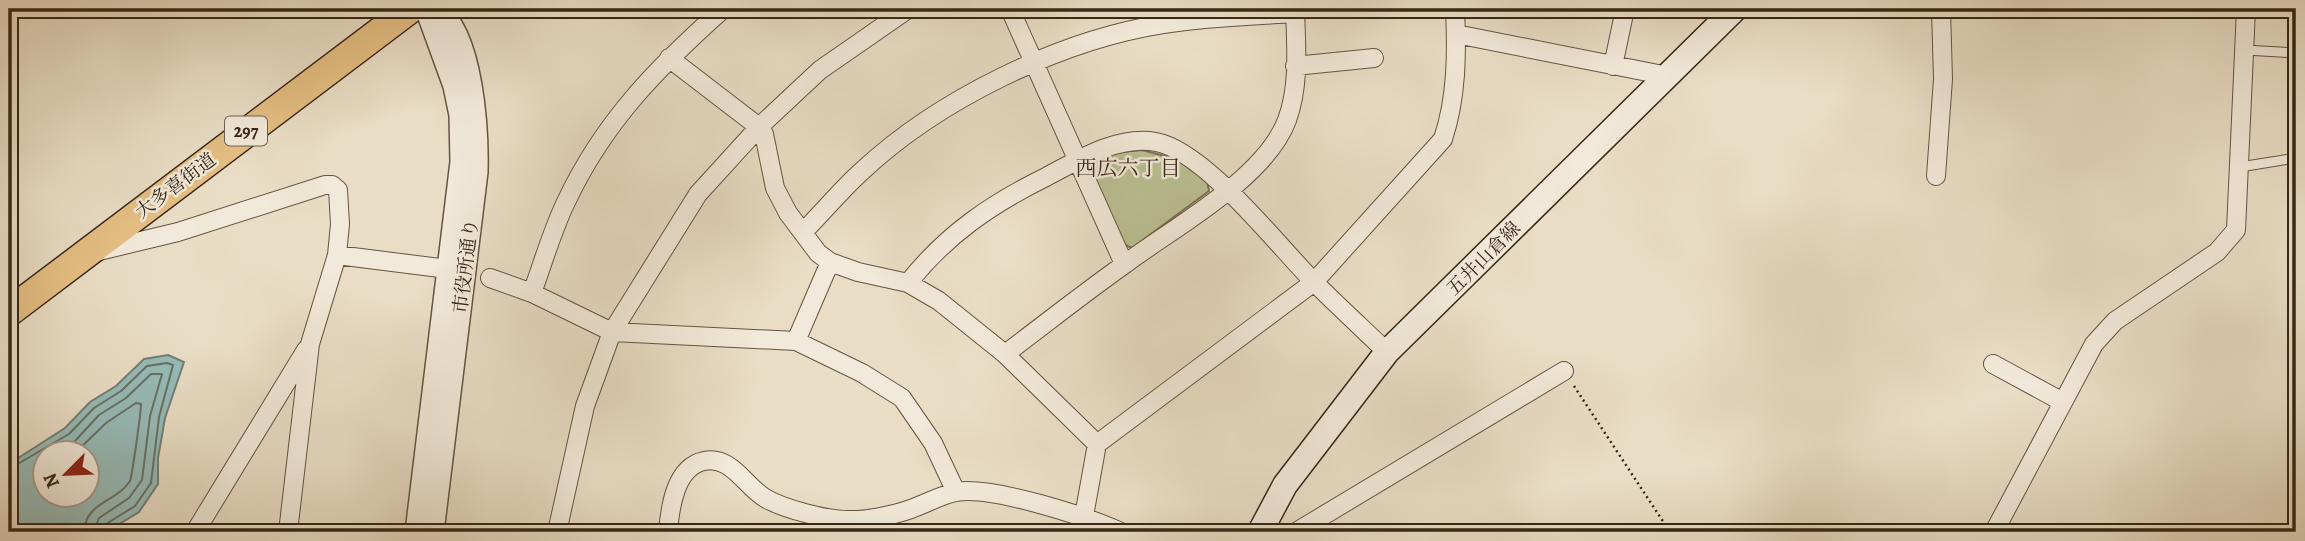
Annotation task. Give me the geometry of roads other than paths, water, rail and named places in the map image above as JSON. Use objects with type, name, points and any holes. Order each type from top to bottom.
[{"type":"highway","name":"大多喜街道","points":[[9,312],[410,9]]},
{"type":"main road","name":"五井山倉線","points":[[1260,532],[1285,485],[1387,352],[1735,9]]},
{"type":"street","name":"市役所通り","points":[[416,532],[461,162],[461,132],[454,86],[426,9]]},
{"type":"street","name":"市役所通り","points":[[433,532],[477,172],[478,138],[467,69],[444,13],[437,9]]},
{"type":"street","points":[[532,293],[566,202],[616,117],[669,58],[723,9]]},
{"type":"street","points":[[1010,9],[1124,264]]},
{"type":"street","points":[[1084,516],[1097,444],[1314,282],[1443,139],[1451,115],[1455,9]]},
{"type":"street","points":[[1613,66],[1625,9]]},
{"type":"street","points":[[1936,176],[1943,79],[1941,9]]},
{"type":"street","points":[[1994,532],[2061,401],[2094,344],[2115,321],[2229,243],[2236,230],[2246,9]]},
{"type":"street","points":[[557,532],[584,406],[612,332],[698,194],[759,127],[820,71],[898,11]]},
{"type":"street","points":[[803,232],[863,170],[922,123],[1033,62],[1098,40],[1161,24],[1295,11],[1296,91],[1277,141],[1262,160],[1227,191],[1124,264],[1005,354]]},
{"type":"street","points":[[1456,34],[1668,76]]},
{"type":"street","points":[[669,58],[759,127],[764,134],[775,188],[818,253],[830,262],[908,283],[970,323],[1097,444]]},
{"type":"street","points":[[1295,65],[1374,58]]},
{"type":"street","points":[[908,283],[934,251],[980,214],[1077,161],[1114,146],[1155,142],[1188,157],[1227,191],[1314,282],[1387,352]]},
{"type":"street","points":[[83,255],[178,232],[332,185],[338,190],[340,224],[337,254],[310,344],[288,532]]},
{"type":"street","points":[[337,254],[448,269]]},
{"type":"street","points":[[796,341],[830,262]]},
{"type":"street","points":[[490,278],[532,293],[612,332],[796,341],[862,373],[902,398],[933,443],[956,492]]},
{"type":"street","points":[[195,532],[310,344]]},
{"type":"street","points":[[1993,364],[2061,401]]},
{"type":"street","points":[[1296,532],[1564,371]]},
{"type":"street","points":[[668,532],[670,508],[681,479],[692,465],[707,460],[723,462],[764,497],[788,508],[848,526],[907,511],[956,492],[977,491],[1084,516],[1121,532]]},
{"type":"lane","points":[[2245,50],[2296,53]]},
{"type":"lane","points":[[2240,167],[2296,158]]},
{"type":"water","points":[[168,355],[184,362],[165,418],[158,458],[158,484],[139,512],[106,532],[9,532],[9,464],[32,449],[32,510],[102,510],[102,440],[46,440],[65,428],[90,402],[116,386],[144,359]]},
{"type":"district","name":"西広六丁目","points":[[1128,168]]}]
